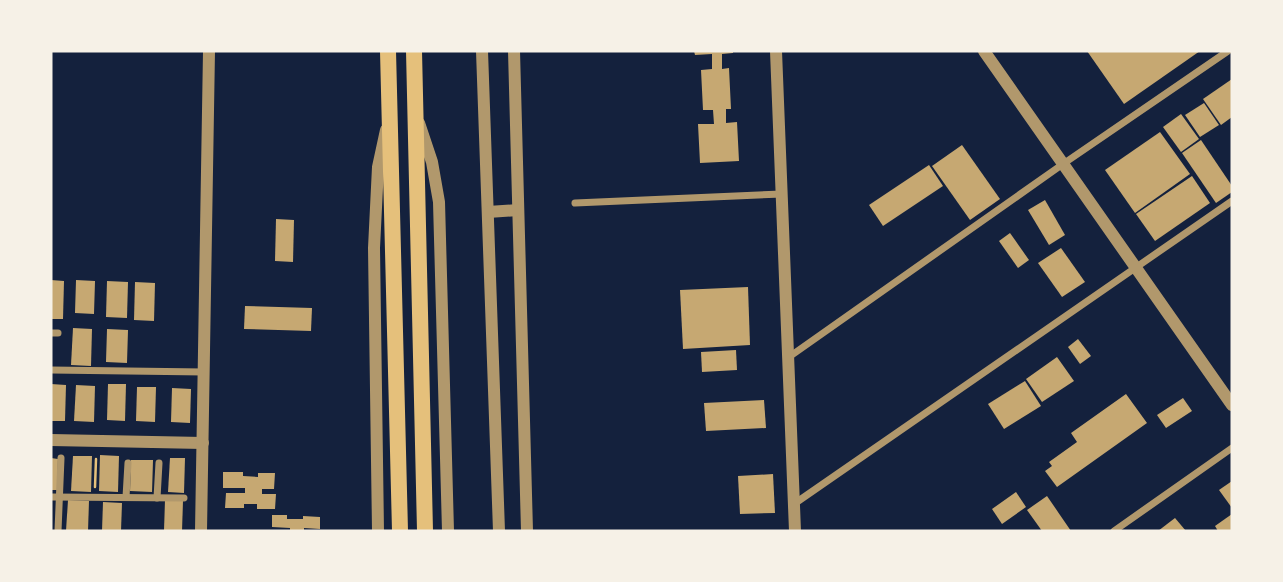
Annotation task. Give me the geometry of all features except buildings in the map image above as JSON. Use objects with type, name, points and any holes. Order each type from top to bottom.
[{"type":"highway","points":[[388,51],[400,531]]},
{"type":"highway","points":[[414,51],[425,531]]},
{"type":"street","points":[[201,531],[209,51]]},
{"type":"street","points":[[482,51],[499,531]]},
{"type":"street","points":[[514,51],[527,531]]},
{"type":"street","points":[[776,51],[795,531]]},
{"type":"street","points":[[984,51],[1232,405]]},
{"type":"street","points":[[788,357],[1228,51]]},
{"type":"street","points":[[379,531],[374,248],[379,167],[389,110]]},
{"type":"street","points":[[416,116],[432,162],[439,202],[448,531]]},
{"type":"street","points":[[575,203],[782,194]]},
{"type":"street","points":[[793,504],[1232,201]]},
{"type":"street","points":[[488,212],[518,210]]},
{"type":"street","points":[[51,370],[204,372]]},
{"type":"street","points":[[51,440],[203,443]]},
{"type":"street","points":[[1114,531],[1232,448]]},
{"type":"street","points":[[58,531],[55,497],[61,458]]},
{"type":"street","points":[[126,498],[128,463]]},
{"type":"street","points":[[157,498],[159,463]]},
{"type":"street","points":[[55,497],[184,498]]},
{"type":"path","points":[[94,497],[96,459]]}]
